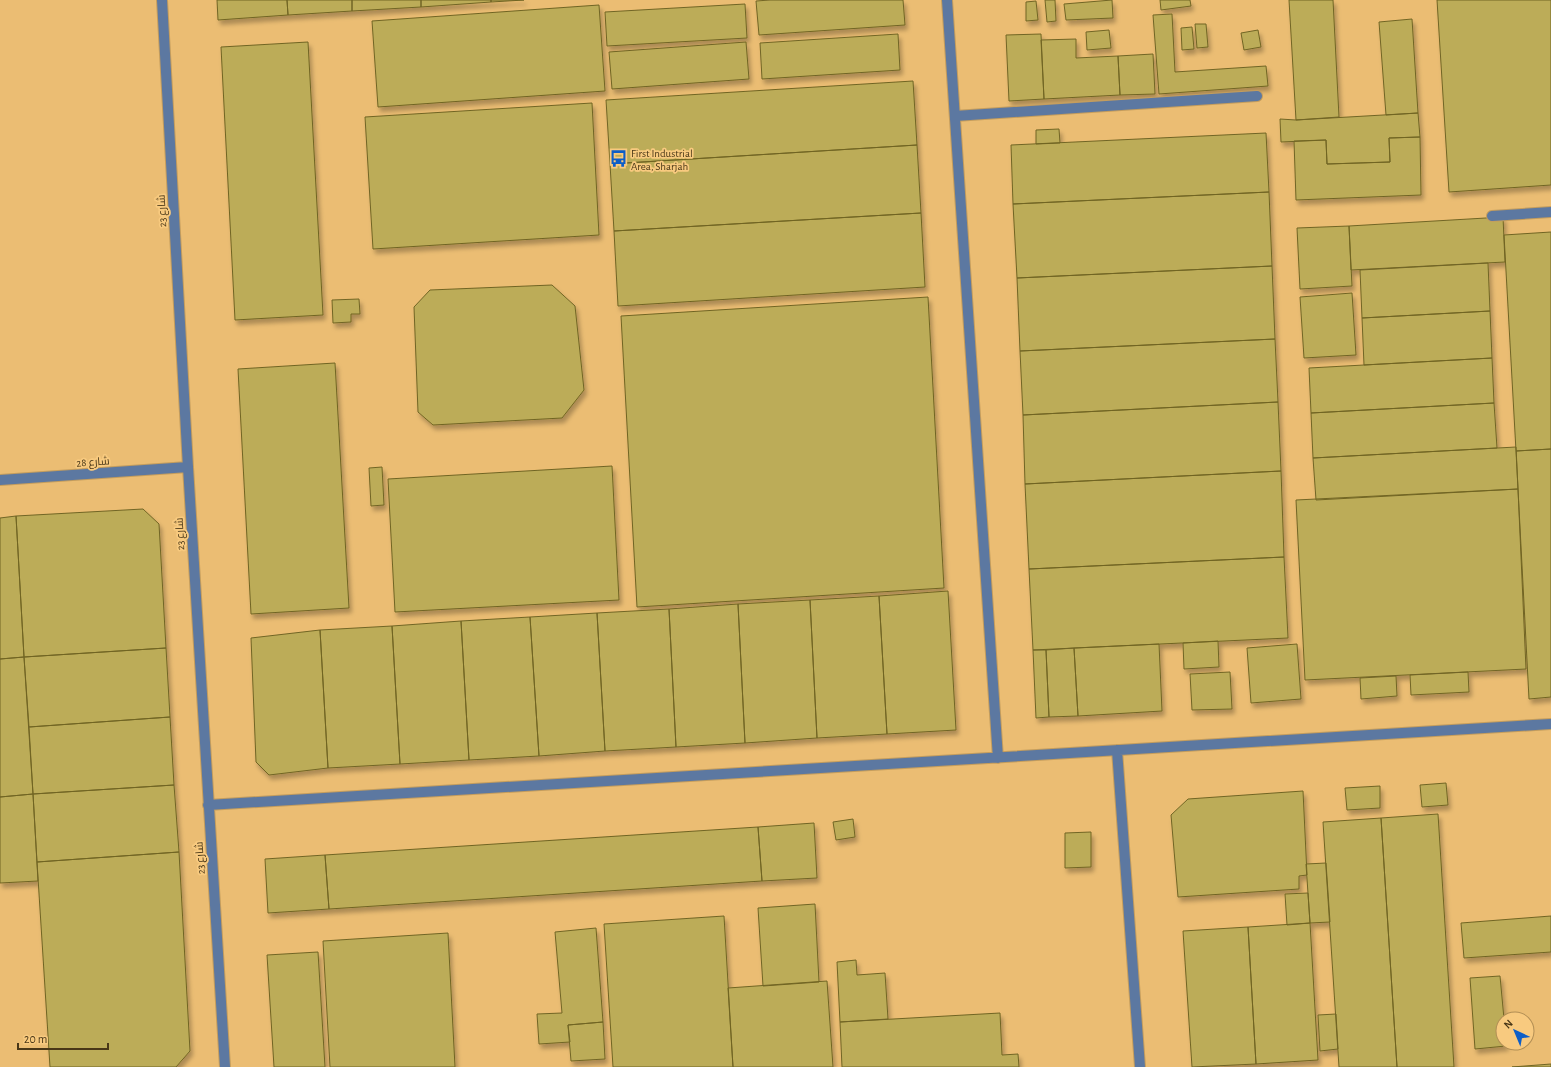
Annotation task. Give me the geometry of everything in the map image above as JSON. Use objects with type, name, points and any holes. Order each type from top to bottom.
[{"type":"street","name":"شارع 23","points":[[162,0],[188,467],[225,1067]]},
{"type":"street","points":[[947,0],[998,758]]},
{"type":"street","points":[[955,116],[1257,96]]},
{"type":"street","points":[[1492,216],[1551,212]]},
{"type":"street","name":"شارع 28","points":[[0,480],[188,467]]},
{"type":"street","points":[[208,805],[1551,724]]},
{"type":"street","points":[[1117,750],[1140,1067]]},
{"type":"building","points":[[217,0],[287,0],[288,15],[218,20]]},
{"type":"building","points":[[287,0],[352,0],[352,11],[288,15]]},
{"type":"building","points":[[352,0],[421,0],[421,7],[352,11]]},
{"type":"building","points":[[421,0],[491,0],[491,2],[421,7]]},
{"type":"building","points":[[491,0],[524,0],[491,2]]},
{"type":"building","points":[[903,0],[905,25],[759,35],[756,1]]},
{"type":"building","points":[[1045,0],[1055,0],[1056,21],[1047,22]]},
{"type":"building","points":[[1112,0],[1113,18],[1066,20],[1064,4]]},
{"type":"building","points":[[1160,0],[1190,0],[1191,6],[1161,10]]},
{"type":"building","points":[[1289,0],[1333,0],[1339,117],[1296,120]]},
{"type":"building","points":[[1437,0],[1551,0],[1551,185],[1449,192]]},
{"type":"building","points":[[1036,1],[1038,20],[1026,21],[1026,2]]},
{"type":"building","points":[[745,4],[747,38],[607,46],[605,12]]},
{"type":"building","points":[[599,5],[605,91],[378,107],[372,21]]},
{"type":"building","points":[[1172,14],[1175,72],[1266,66],[1268,86],[1159,94],[1153,15]]},
{"type":"building","points":[[1412,19],[1418,113],[1386,115],[1379,22]]},
{"type":"building","points":[[1195,24],[1206,24],[1208,47],[1197,48]]},
{"type":"building","points":[[1192,27],[1194,49],[1182,50],[1181,28]]},
{"type":"building","points":[[1109,30],[1111,48],[1087,50],[1086,32]]},
{"type":"building","points":[[1258,30],[1261,47],[1244,50],[1241,33]]},
{"type":"building","points":[[898,34],[900,70],[762,79],[760,43]]},
{"type":"building","points":[[1041,34],[1044,99],[1009,101],[1006,35]]},
{"type":"building","points":[[1076,39],[1076,58],[1118,56],[1120,95],[1044,99],[1041,40]]},
{"type":"building","points":[[308,42],[323,315],[235,320],[221,47]]},
{"type":"building","points":[[746,42],[749,79],[612,89],[609,52]]},
{"type":"building","points":[[1153,54],[1155,94],[1120,95],[1118,56]]},
{"type":"building","points":[[913,81],[917,145],[610,164],[606,100]]},
{"type":"building","points":[[592,103],[599,235],[373,249],[365,117]]},
{"type":"building","points":[[1418,113],[1420,137],[1389,138],[1390,162],[1327,164],[1326,140],[1281,142],[1280,119],[1296,120]]},
{"type":"building","points":[[1059,129],[1060,143],[1036,144],[1036,130]]},
{"type":"building","points":[[1266,133],[1269,192],[1013,204],[1011,145]]},
{"type":"building","points":[[1420,137],[1421,195],[1296,200],[1294,141],[1326,140],[1327,164],[1390,162],[1389,138]]},
{"type":"building","points":[[917,145],[921,213],[614,231],[610,164]]},
{"type":"building","points":[[1269,192],[1272,266],[1017,278],[1013,204]]},
{"type":"building","points":[[921,213],[925,287],[618,306],[614,231]]},
{"type":"building","points":[[1503,217],[1505,262],[1351,270],[1349,226]]},
{"type":"building","points":[[1349,226],[1352,286],[1300,289],[1297,228]]},
{"type":"building","points":[[1551,232],[1551,449],[1516,451],[1504,235]]},
{"type":"building","points":[[1488,263],[1490,311],[1362,318],[1360,270]]},
{"type":"building","points":[[1272,266],[1275,339],[1020,351],[1017,278]]},
{"type":"building","points":[[552,285],[575,306],[584,390],[562,418],[433,425],[418,412],[414,307],[430,290]]},
{"type":"building","points":[[1352,293],[1356,355],[1304,358],[1300,297]]},
{"type":"building","points":[[928,297],[944,588],[637,607],[621,316]]},
{"type":"building","points":[[359,299],[360,314],[351,314],[351,322],[333,323],[332,300]]},
{"type":"building","points":[[1490,311],[1492,358],[1364,365],[1362,318]]},
{"type":"building","points":[[1275,339],[1278,402],[1023,415],[1020,351]]},
{"type":"building","points":[[1492,358],[1494,403],[1311,413],[1309,368]]},
{"type":"building","points":[[335,363],[349,608],[251,614],[238,369]]},
{"type":"building","points":[[1278,402],[1281,471],[1025,484],[1023,415]]},
{"type":"building","points":[[1494,403],[1497,448],[1313,458],[1311,413]]},
{"type":"building","points":[[1516,447],[1518,489],[1316,500],[1313,458]]},
{"type":"building","points":[[1551,449],[1551,697],[1529,699],[1516,451]]},
{"type":"building","points":[[612,466],[619,600],[395,612],[388,479]]},
{"type":"building","points":[[382,467],[384,505],[371,506],[369,468]]},
{"type":"building","points":[[1281,471],[1284,557],[1029,569],[1025,484]]},
{"type":"building","points":[[1518,489],[1526,669],[1305,680],[1296,500]]},
{"type":"building","points":[[143,509],[159,524],[166,648],[24,657],[16,516]]},
{"type":"building","points":[[16,516],[24,657],[0,659],[0,518]]},
{"type":"building","points":[[1284,557],[1288,638],[1033,650],[1029,569]]},
{"type":"building","points":[[948,591],[956,730],[887,734],[879,596]]},
{"type":"building","points":[[879,596],[887,734],[817,738],[810,600]]},
{"type":"building","points":[[810,600],[817,738],[745,743],[738,604]]},
{"type":"building","points":[[738,604],[745,743],[676,747],[669,609]]},
{"type":"building","points":[[669,609],[676,747],[605,751],[597,613]]},
{"type":"building","points":[[597,613],[605,751],[539,756],[530,617]]},
{"type":"building","points":[[530,617],[539,756],[469,760],[461,621]]},
{"type":"building","points":[[461,621],[469,760],[400,764],[392,626]]},
{"type":"building","points":[[392,626],[400,764],[328,768],[320,630]]},
{"type":"building","points":[[320,630],[328,768],[269,775],[256,762],[251,638]]},
{"type":"building","points":[[1218,641],[1219,667],[1184,669],[1183,643]]},
{"type":"building","points":[[1159,644],[1162,711],[1078,716],[1074,648]]},
{"type":"building","points":[[1297,644],[1301,699],[1251,703],[1247,648]]},
{"type":"building","points":[[166,648],[170,717],[29,727],[24,657]]},
{"type":"building","points":[[1074,648],[1078,716],[1049,717],[1046,650]]},
{"type":"building","points":[[1033,650],[1046,650],[1049,717],[1036,718]]},
{"type":"building","points":[[24,657],[33,794],[0,797],[0,659]]},
{"type":"building","points":[[1230,672],[1232,709],[1192,710],[1190,674]]},
{"type":"building","points":[[1468,672],[1469,692],[1411,695],[1410,675]]},
{"type":"building","points":[[1396,676],[1397,696],[1361,699],[1360,678]]},
{"type":"building","points":[[170,717],[174,785],[33,794],[29,727]]},
{"type":"building","points":[[1446,783],[1448,805],[1422,807],[1420,785]]},
{"type":"building","points":[[174,785],[179,852],[37,862],[33,794]]},
{"type":"building","points":[[1380,786],[1380,808],[1347,810],[1345,788]]},
{"type":"building","points":[[1303,791],[1307,875],[1299,876],[1299,889],[1178,897],[1171,815],[1188,799]]},
{"type":"building","points":[[33,794],[38,881],[0,883],[0,797]]},
{"type":"building","points":[[1438,814],[1454,1067],[1397,1067],[1381,818]]},
{"type":"building","points":[[1381,818],[1397,1067],[1339,1067],[1323,822]]},
{"type":"building","points":[[853,819],[855,837],[836,840],[833,822]]},
{"type":"building","points":[[814,823],[817,878],[762,881],[758,827]]},
{"type":"building","points":[[758,827],[762,881],[329,909],[325,855]]},
{"type":"building","points":[[1091,832],[1091,867],[1065,868],[1065,833]]},
{"type":"building","points":[[179,852],[190,1051],[176,1067],[50,1067],[37,862]]},
{"type":"building","points":[[325,855],[329,909],[268,913],[265,859]]},
{"type":"building","points":[[1326,863],[1330,922],[1310,923],[1306,864]]},
{"type":"building","points":[[1308,893],[1310,923],[1287,925],[1285,894]]},
{"type":"building","points":[[815,904],[819,982],[763,986],[758,908]]},
{"type":"building","points":[[724,916],[733,1067],[613,1067],[604,924]]},
{"type":"building","points":[[1551,916],[1551,952],[1464,958],[1461,923]]},
{"type":"building","points":[[1310,923],[1318,1060],[1256,1064],[1248,927]]},
{"type":"building","points":[[1248,927],[1256,1064],[1192,1067],[1183,931]]},
{"type":"building","points":[[596,928],[603,1022],[568,1025],[570,1042],[539,1044],[537,1014],[562,1013],[555,932]]},
{"type":"building","points":[[448,933],[455,1067],[330,1067],[323,941]]},
{"type":"building","points":[[318,952],[325,1067],[274,1067],[267,955]]},
{"type":"building","points":[[856,960],[857,975],[885,973],[888,1019],[840,1022],[837,962]]},
{"type":"building","points":[[1500,976],[1503,1011],[1495,1011],[1495,1047],[1475,1049],[1470,978]]},
{"type":"building","points":[[827,981],[833,1067],[733,1067],[728,988]]},
{"type":"building","points":[[1000,1013],[1002,1055],[1018,1054],[1019,1067],[842,1067],[840,1022]]},
{"type":"building","points":[[1336,1014],[1338,1049],[1320,1051],[1318,1015]]},
{"type":"building","points":[[603,1022],[605,1059],[571,1061],[568,1025]]},
{"type":"building","points":[[1551,1064],[1551,1067],[1512,1067]]},
{"type":"place","name":"First Industrial Area, Sharjah","points":[[618,159]]}]
